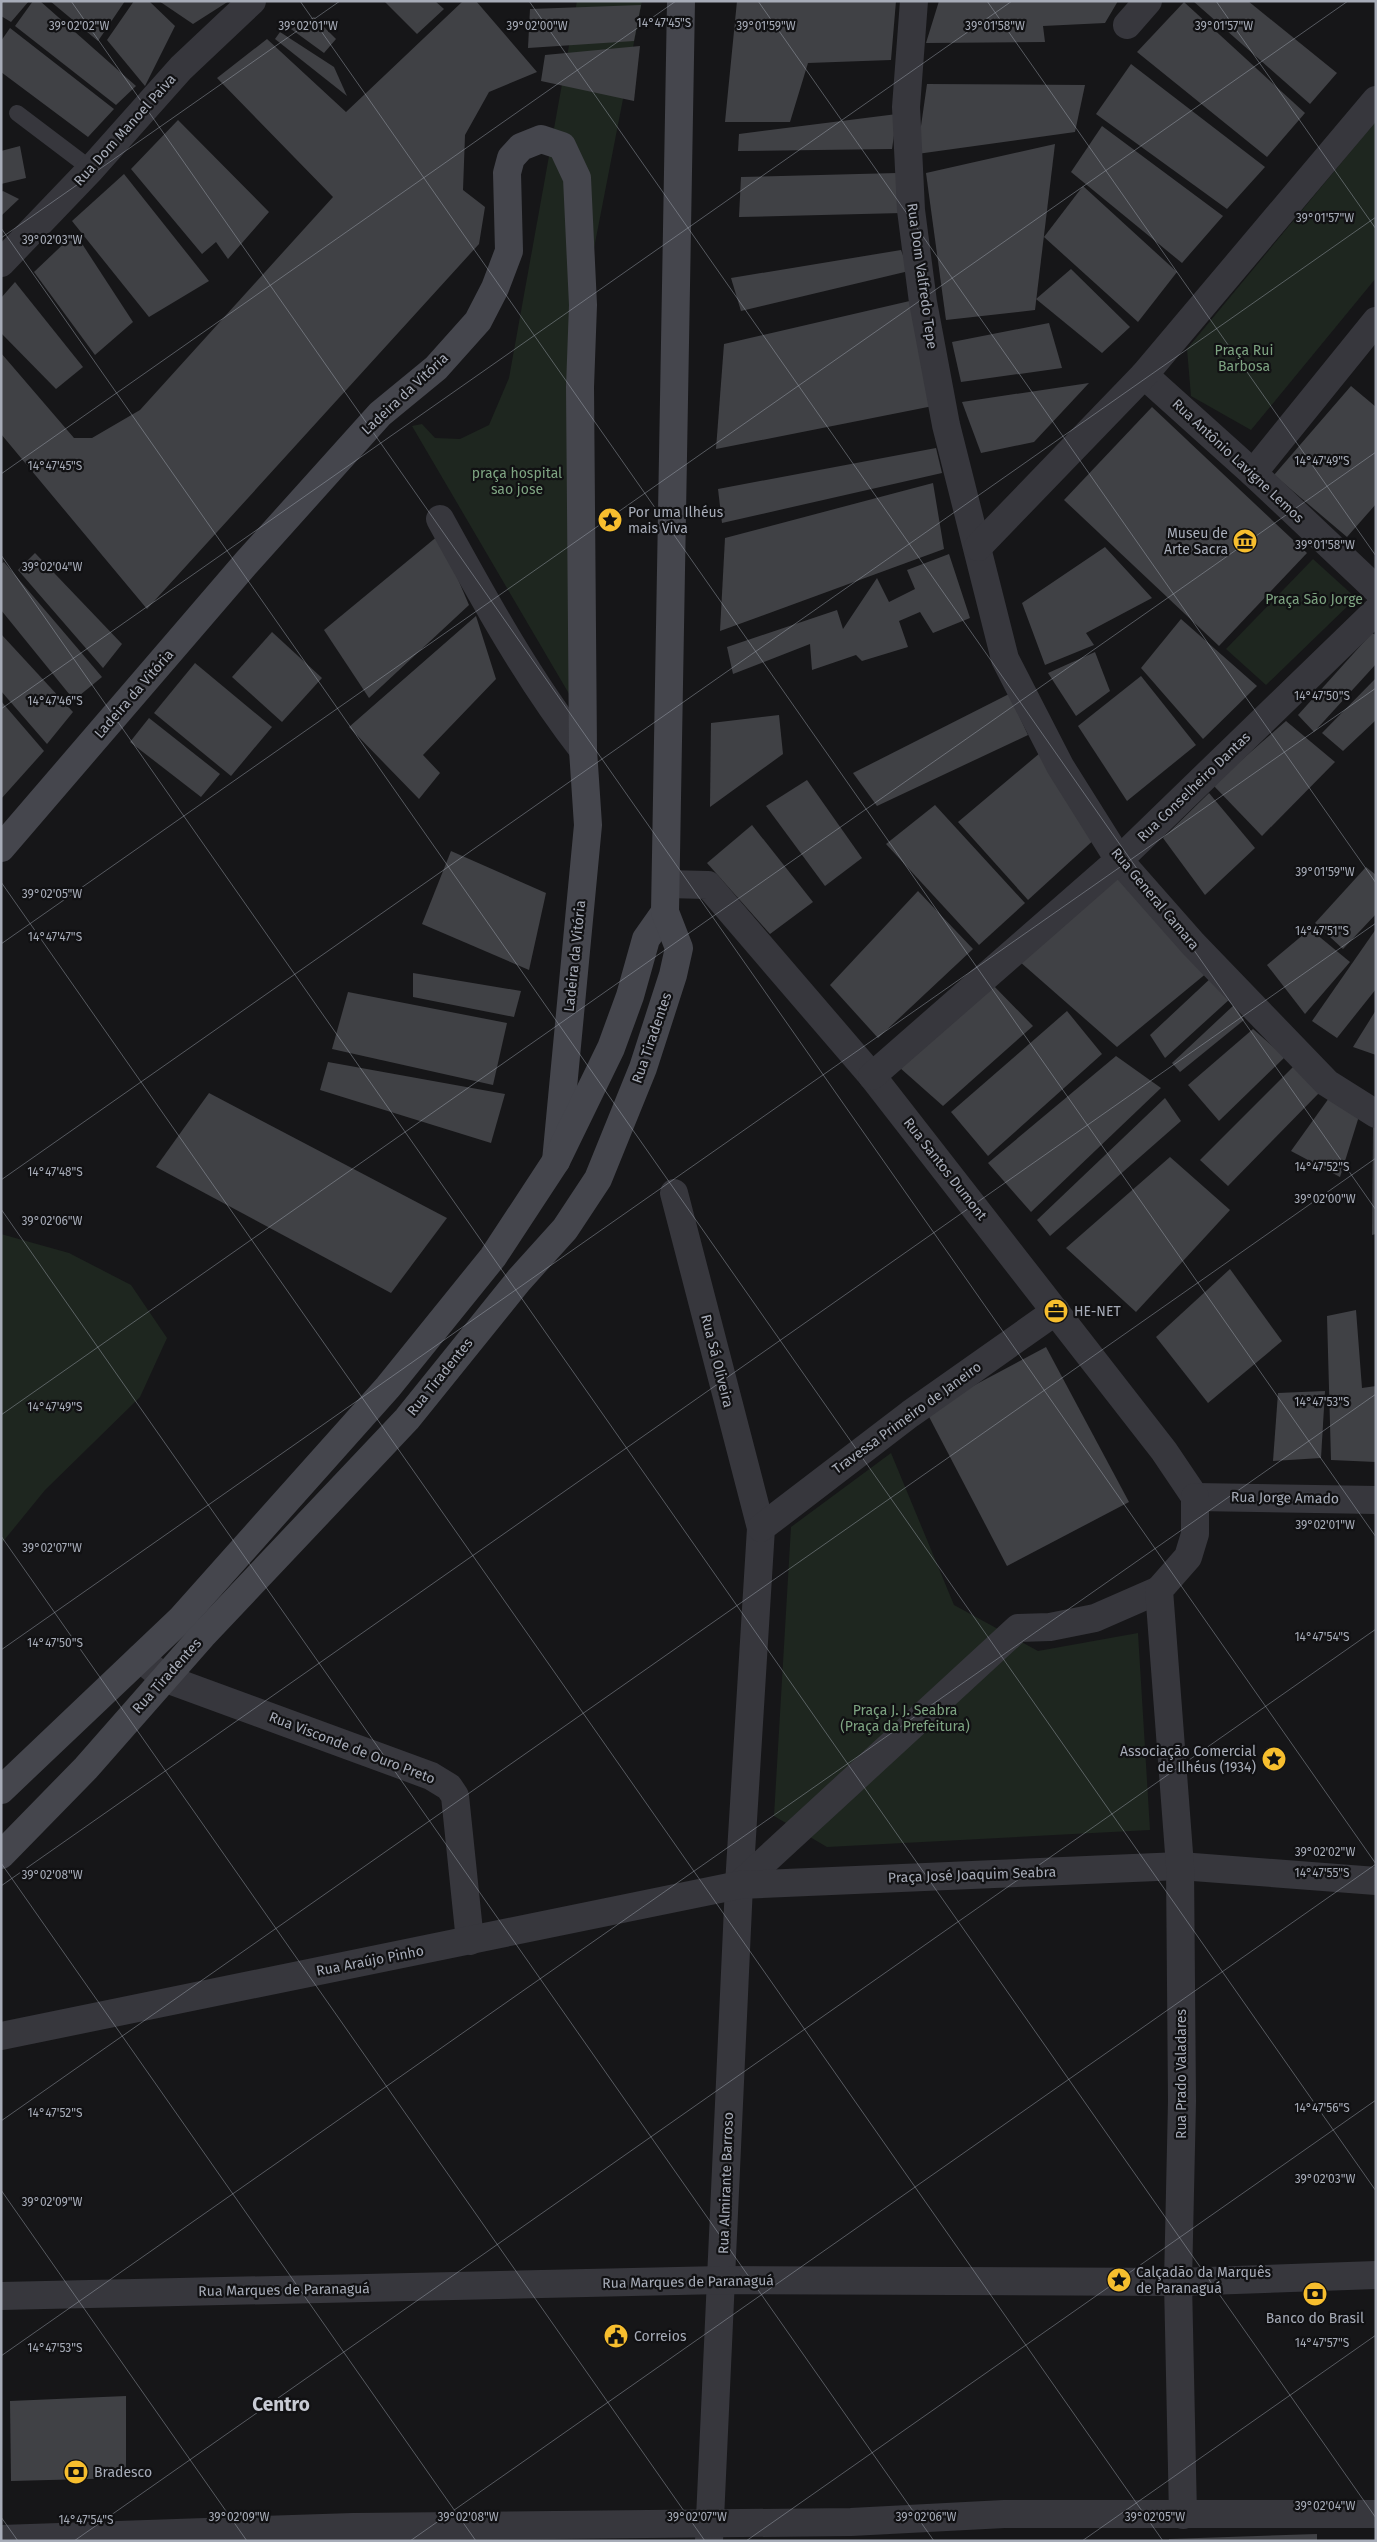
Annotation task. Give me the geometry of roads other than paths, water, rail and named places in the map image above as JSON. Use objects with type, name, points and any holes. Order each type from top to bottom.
[{"type":"main road","points":[[666,912],[681,1]]},
{"type":"main road","name":"Ladeira da Vitória","points":[[1,848],[247,562],[373,422],[436,368],[478,321],[495,288],[509,251],[507,173],[511,158],[521,147],[541,139],[562,146],[577,178],[582,305],[580,387],[583,750],[588,825],[556,1161]]},
{"type":"main road","name":"Rua Tiradentes","points":[[1,1790],[180,1620],[382,1394],[493,1257],[556,1161],[611,1048],[630,996],[646,938],[666,912]]},
{"type":"main road","name":"Rua Tiradentes","points":[[1,1856],[86,1768],[164,1678],[407,1418],[520,1280],[565,1229],[598,1179],[643,1068],[673,975],[679,948],[666,912]]},
{"type":"main road","points":[[413,1357],[440,1378]]},
{"type":"street","name":"Rua Dom Manoel Paiva","points":[[1,263],[91,169],[181,68],[252,1]]},
{"type":"street","name":"Rua Dom Valfredo Tepe","points":[[914,1],[906,107],[911,210],[923,302],[946,425],[978,547]]},
{"type":"street","points":[[1126,25],[1148,1]]},
{"type":"street","points":[[978,547],[1144,375],[1376,100]]},
{"type":"street","points":[[1253,474],[1376,321]]},
{"type":"street","name":"Rua Antônio Lavigne Lemos","points":[[1144,375],[1376,589]]},
{"type":"street","points":[[440,518],[505,634],[549,706],[583,750]]},
{"type":"street","name":"Rua General Camara","points":[[978,547],[1005,659],[1060,766],[1119,860],[1193,944],[1327,1082],[1376,1114]]},
{"type":"street","name":"Rua Conselheiro Dantas","points":[[872,1076],[1119,860],[1376,611]]},
{"type":"street","name":"Rua Santos Dumont","points":[[666,884],[708,885],[872,1076],[1056,1311],[1164,1452],[1195,1497]]},
{"type":"street","name":"Rua Sá Oliveira","points":[[674,1193],[761,1528]]},
{"type":"street","name":"Travessa Primeiro de Janeiro","points":[[761,1528],[910,1414],[1056,1311]]},
{"type":"street","points":[[738,1885],[1018,1628],[1050,1627],[1095,1618],[1159,1590],[1188,1557],[1195,1534],[1195,1497]]},
{"type":"street","name":"Rua Jorge Amado","points":[[1195,1497],[1376,1500]]},
{"type":"street","points":[[738,1885],[761,1528]]},
{"type":"street","points":[[1159,1590],[1180,1866]]},
{"type":"street","name":"Rua Visconde de Ouro Preto","points":[[140,1658],[164,1678],[431,1776],[449,1786],[455,1796],[470,1941]]},
{"type":"street","name":"Praça José Joaquim Seabra","points":[[738,1885],[1180,1866],[1376,1881]]},
{"type":"street","name":"Rua Prado Valadares","points":[[1180,1866],[1182,2101],[1178,2282],[1184,2515]]},
{"type":"street","name":"Rua Araújo Pinho","points":[[1,2036],[738,1885]]},
{"type":"street","name":"Rua Almirante Barroso","points":[[709,2532],[722,2280],[738,1885]]},
{"type":"street","name":"Rua Marques de Paranaguá","points":[[1,2296],[722,2280],[1178,2282],[1376,2275]]},
{"type":"street","points":[[1,2539],[709,2532],[1004,2514],[1376,2514]]},
{"type":"lane","points":[[17,113],[91,169]]},
{"type":"place","name":"Por uma Ilhéus mais Viva","points":[[610,520]]},
{"type":"place","name":"Museu de Arte Sacra","points":[[1245,541]]},
{"type":"place","name":"HE-NET","points":[[1056,1311]]},
{"type":"place","name":"Associação Comercial de Ilhéus (1934)","points":[[1274,1759]]},
{"type":"place","name":"Calçadão da Marquês de Paranaguá","points":[[1119,2280]]},
{"type":"place","name":"Banco do Brasil","points":[[1315,2294]]},
{"type":"place","name":"Correios","points":[[616,2336]]},
{"type":"place","name":"Bradesco","points":[[76,2472]]},
{"type":"district","name":"Centro","points":[[281,2404]]},
{"type":"park label","name":"Praça Rui Barbosa","points":[[1244,358]]},
{"type":"park label","name":"praça hospital sao jose","points":[[517,482]]},
{"type":"park label","name":"Praça São Jorge","points":[[1314,599]]},
{"type":"park label","name":"Praça J. J. Seabra (Praça da Prefeitura)","points":[[905,1718]]}]
